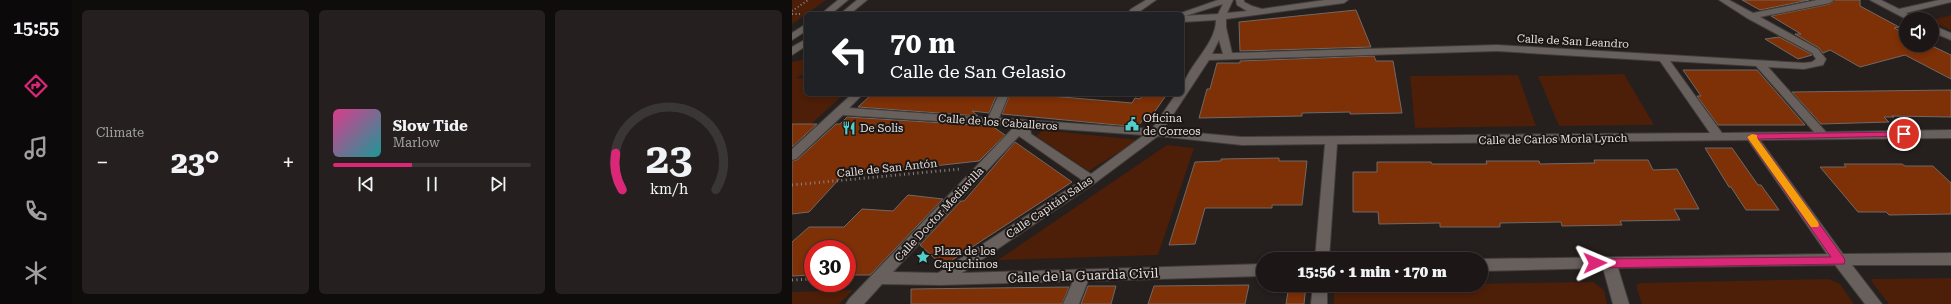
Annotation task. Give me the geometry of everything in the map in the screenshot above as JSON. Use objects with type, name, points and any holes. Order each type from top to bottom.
[{"type":"street","points":[[828,12],[844,0]]},
{"type":"street","points":[[847,12],[863,0]]},
{"type":"street","points":[[1133,12],[1152,0]]},
{"type":"street","points":[[1184,14],[1193,12],[1228,0]]},
{"type":"street","points":[[1228,0],[1221,17],[1221,27],[1228,56]]},
{"type":"street","points":[[1240,0],[1240,3],[1250,9],[1282,9]]},
{"type":"street","points":[[1184,19],[1221,17],[1344,0]]},
{"type":"street","name":"Calle de San Leandro","points":[[1206,57],[1497,48],[1814,66],[1819,63],[1821,59],[1815,51],[1723,0]]},
{"type":"street","points":[[1750,16],[1830,0]]},
{"type":"street","points":[[1874,0],[1898,12],[1948,0]]},
{"type":"street","points":[[1193,12],[1214,13],[1221,17]]},
{"type":"street","name":"Calle Capitán Salas","points":[[1184,90],[1206,57],[1221,27]]},
{"type":"street","points":[[792,37],[804,29]]},
{"type":"street","points":[[1939,32],[1951,38]]},
{"type":"street","points":[[796,51],[804,44]]},
{"type":"street","points":[[1663,58],[1720,137]]},
{"type":"street","points":[[1759,63],[1824,136]]},
{"type":"street","points":[[792,156],[856,96]]},
{"type":"street","points":[[992,122],[1003,96]]},
{"type":"street","name":"Calle Capitán Salas","points":[[941,279],[1091,180],[1155,132],[1180,96]]},
{"type":"street","name":"Calle de los Caballeros","points":[[840,111],[1155,132]]},
{"type":"street","points":[[1024,124],[1026,136],[1091,180]]},
{"type":"street","name":"Calle Doctor Mediavilla","points":[[854,304],[1024,124]]},
{"type":"street","name":"Calle de Carlos Morla Lynch","points":[[1155,132],[1242,141],[1951,134]]},
{"type":"street","points":[[1752,137],[1840,261],[1874,304]]},
{"type":"street","points":[[1323,252],[1331,141]]},
{"type":"street","points":[[1488,265],[1951,260]]},
{"type":"street","points":[[1610,263],[1621,304]]},
{"type":"street","name":"Calle de la Guardia Civil","points":[[879,278],[941,279],[1256,270]]},
{"type":"street","points":[[1071,304],[1083,275]]},
{"type":"street","points":[[1319,304],[1320,292]]},
{"type":"path","points":[[792,11],[808,0]]},
{"type":"path","name":"Calle de San Antón","points":[[792,185],[984,167]]},
{"type":"path","points":[[792,280],[804,280]]},
{"type":"shaded area","points":[[792,0],[826,0],[809,12],[804,12],[804,16],[792,24]]},
{"type":"shaded area","points":[[1951,15],[1951,30],[1939,25],[1939,18]]},
{"type":"shaded area","points":[[804,59],[804,74],[796,78],[804,79],[804,96],[842,96],[811,124],[792,124],[792,62]]},
{"type":"shaded area","points":[[1624,74],[1654,125],[1559,126],[1538,76]]},
{"type":"shaded area","points":[[1518,75],[1536,126],[1415,128],[1410,76]]},
{"type":"shaded area","points":[[1043,130],[1138,140],[1089,171],[1036,136]]},
{"type":"shaded area","points":[[1167,145],[1194,148],[1158,255],[998,260]]},
{"type":"shaded area","points":[[1951,278],[1951,304],[1889,304],[1871,281],[1873,279]]},
{"type":"shaded area","points":[[1829,279],[1840,284],[1854,304],[1642,304],[1636,286],[1640,283]]},
{"type":"shaded area","points":[[1593,282],[1604,290],[1607,304],[1334,304],[1334,292],[1488,292],[1488,284]]},
{"type":"shaded area","points":[[792,292],[851,292],[839,304],[792,304]]},
{"type":"building","points":[[1742,0],[1809,0],[1760,10]]},
{"type":"building","points":[[1835,0],[1860,0],[1860,6],[1899,27],[1894,28],[1899,30],[1899,52],[1939,52],[1939,49],[1951,55],[1951,79],[1905,55],[1860,67],[1830,50],[1823,53],[1819,48],[1795,34],[1801,34],[1771,16],[1830,4]]},
{"type":"building","points":[[1356,10],[1371,47],[1240,51],[1239,22]]},
{"type":"building","points":[[1779,37],[1812,55],[1798,59],[1765,39]]},
{"type":"building","points":[[1374,56],[1376,61],[1393,61],[1402,113],[1302,113],[1302,116],[1199,118],[1207,89],[1210,89],[1217,63]]},
{"type":"building","points":[[1683,70],[1757,70],[1805,125],[1718,125],[1697,96],[1701,96]]},
{"type":"building","points":[[1951,90],[1951,117],[1892,116],[1894,117],[1884,117],[1889,122],[1821,124],[1792,92]]},
{"type":"building","points":[[870,96],[996,96],[989,113],[972,111],[978,116],[858,107]]},
{"type":"building","points":[[1009,96],[1050,96],[1132,103],[1135,98],[1140,99],[1142,96],[1166,96],[1149,120],[1143,119],[1138,127],[1002,114]]},
{"type":"building","points":[[847,117],[992,126],[1005,135],[979,161],[842,176],[809,212],[792,214],[792,161],[797,160],[836,124],[840,124]]},
{"type":"building","points":[[792,124],[817,124],[792,147]]},
{"type":"building","points":[[1015,142],[1072,182],[943,266],[920,245],[961,201],[964,201]]},
{"type":"building","points":[[1705,148],[1732,148],[1758,185],[1761,185],[1779,210],[1746,210],[1731,187],[1729,187]]},
{"type":"building","points":[[1279,158],[1279,161],[1307,161],[1302,205],[1272,205],[1272,208],[1205,208],[1195,244],[1169,245],[1195,162],[1221,161],[1221,159]]},
{"type":"building","points":[[1594,160],[1648,160],[1653,170],[1677,169],[1699,209],[1674,209],[1680,220],[1620,221],[1622,225],[1562,226],[1561,222],[1500,223],[1500,227],[1440,227],[1440,223],[1379,224],[1378,212],[1353,212],[1353,172],[1377,172],[1377,162],[1487,164],[1486,161],[1539,161],[1540,164],[1595,163]]},
{"type":"building","points":[[1844,164],[1902,164],[1905,166],[1933,166],[1951,183],[1951,214],[1889,215],[1886,212],[1858,212],[1820,167],[1846,167]]},
{"type":"building","points":[[908,195],[943,199],[870,275],[856,275],[856,240],[804,240],[804,275],[792,276],[792,242],[809,227],[844,227],[862,209],[893,211]]},
{"type":"building","points":[[1249,285],[1245,304],[1148,304],[1154,286]]},
{"type":"building","points":[[1088,286],[1116,286],[1111,304],[1081,304]]},
{"type":"building","points":[[1069,287],[1062,304],[911,304],[911,289]]},
{"type":"building","points":[[1288,292],[1305,292],[1304,304],[1286,304]]},
{"type":"slow traffic","points":[[1753,137],[1814,225]]},
{"type":"place","name":"Oficina de Correos","points":[[1132,124]]},
{"type":"place","name":"De Solís","points":[[849,128]]},
{"type":"place","name":"Plaza de los Capuchinos","points":[[923,257]]},
{"type":"route","points":[[1595,263],[1755,260],[1840,261],[1752,137],[1904,134]]}]
